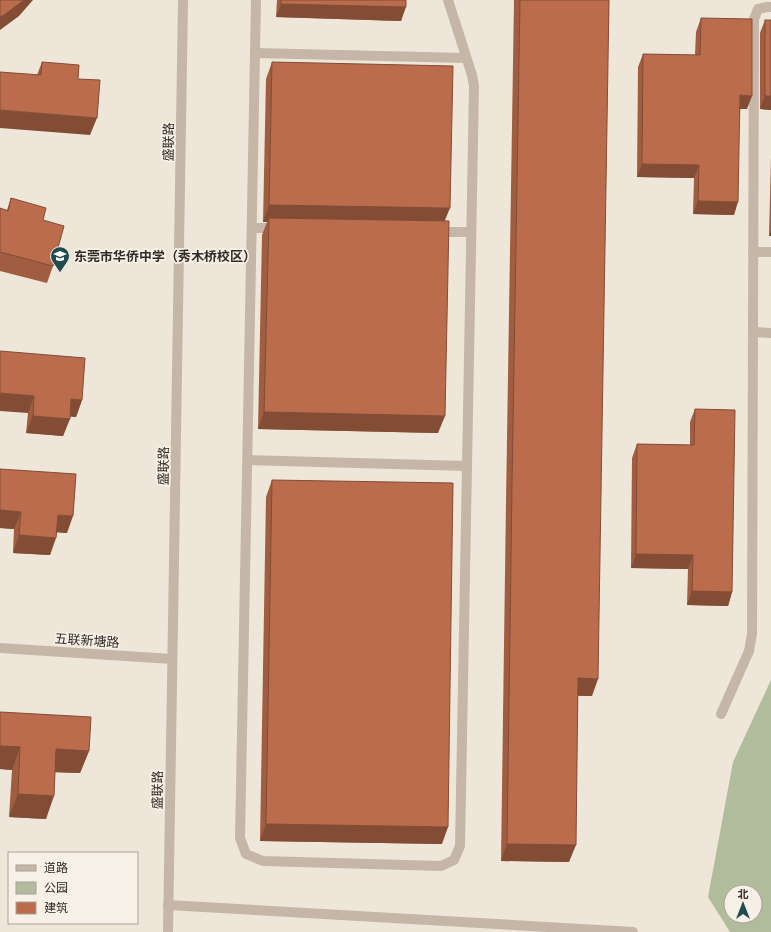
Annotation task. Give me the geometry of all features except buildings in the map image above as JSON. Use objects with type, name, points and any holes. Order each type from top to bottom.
[{"type":"street","name":"盛联路","points":[[168,932],[183,0]]},
{"type":"street","points":[[256,0],[240,838],[246,854],[263,861],[441,866],[454,860],[460,846],[474,86],[472,75],[448,0]]},
{"type":"street","points":[[721,714],[749,651],[752,634],[754,19],[758,10],[771,7]]},
{"type":"street","points":[[255,53],[466,58]]},
{"type":"street","points":[[252,228],[291,228]]},
{"type":"street","points":[[424,231],[471,232]]},
{"type":"street","points":[[753,252],[771,252]]},
{"type":"street","points":[[753,332],[771,333]]},
{"type":"street","points":[[248,460],[467,466]]},
{"type":"street","name":"五联新塘路","points":[[0,648],[172,659]]},
{"type":"street","points":[[168,905],[459,927],[633,932]]},
{"type":"green space","points":[[771,680],[771,932],[730,932],[725,924],[763,924],[763,884],[723,884],[723,921],[708,897],[733,762]]},
{"type":"place","name":"东莞市华侨中学（秀木桥校区）","points":[[60,273]]}]
